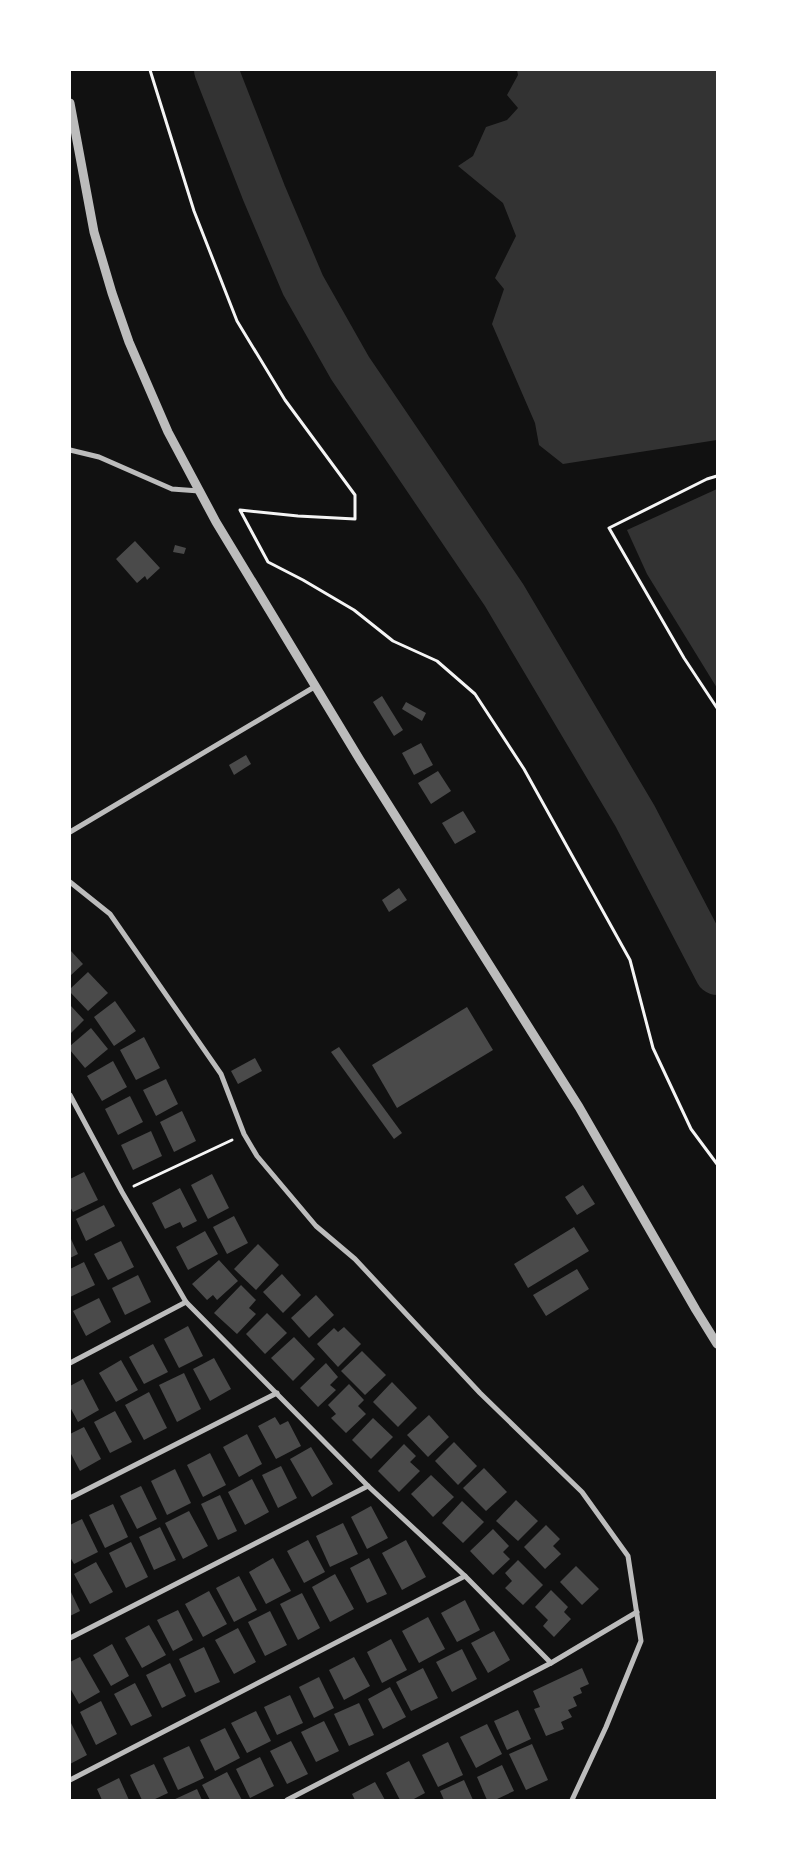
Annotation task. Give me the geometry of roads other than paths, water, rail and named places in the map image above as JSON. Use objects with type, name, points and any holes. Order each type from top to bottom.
[{"type":"street","points":[[70,103],[94,232],[112,293],[129,342],[168,432],[216,522],[360,760],[579,1107],[717,1344]]},
{"type":"street","points":[[70,450],[99,457],[172,489],[199,491]]},
{"type":"street","points":[[70,832],[316,686]]},
{"type":"street","points":[[70,882],[110,914],[193,1034],[220,1074],[244,1134],[257,1156],[316,1226],[355,1259],[480,1393],[582,1492],[628,1556],[641,1641],[606,1726],[572,1800]]},
{"type":"street","points":[[70,1095],[122,1192],[186,1302],[368,1486],[465,1576],[551,1663]]},
{"type":"street","points":[[71,1360],[186,1302]]},
{"type":"street","points":[[70,1498],[277,1393]]},
{"type":"street","points":[[70,1638],[368,1486]]},
{"type":"street","points":[[70,1780],[465,1576]]},
{"type":"street","points":[[287,1800],[551,1663],[637,1612]]},
{"type":"waterway","points":[[216,70],[264,193],[303,285],[350,368],[504,595],[635,816],[717,973]]}]
